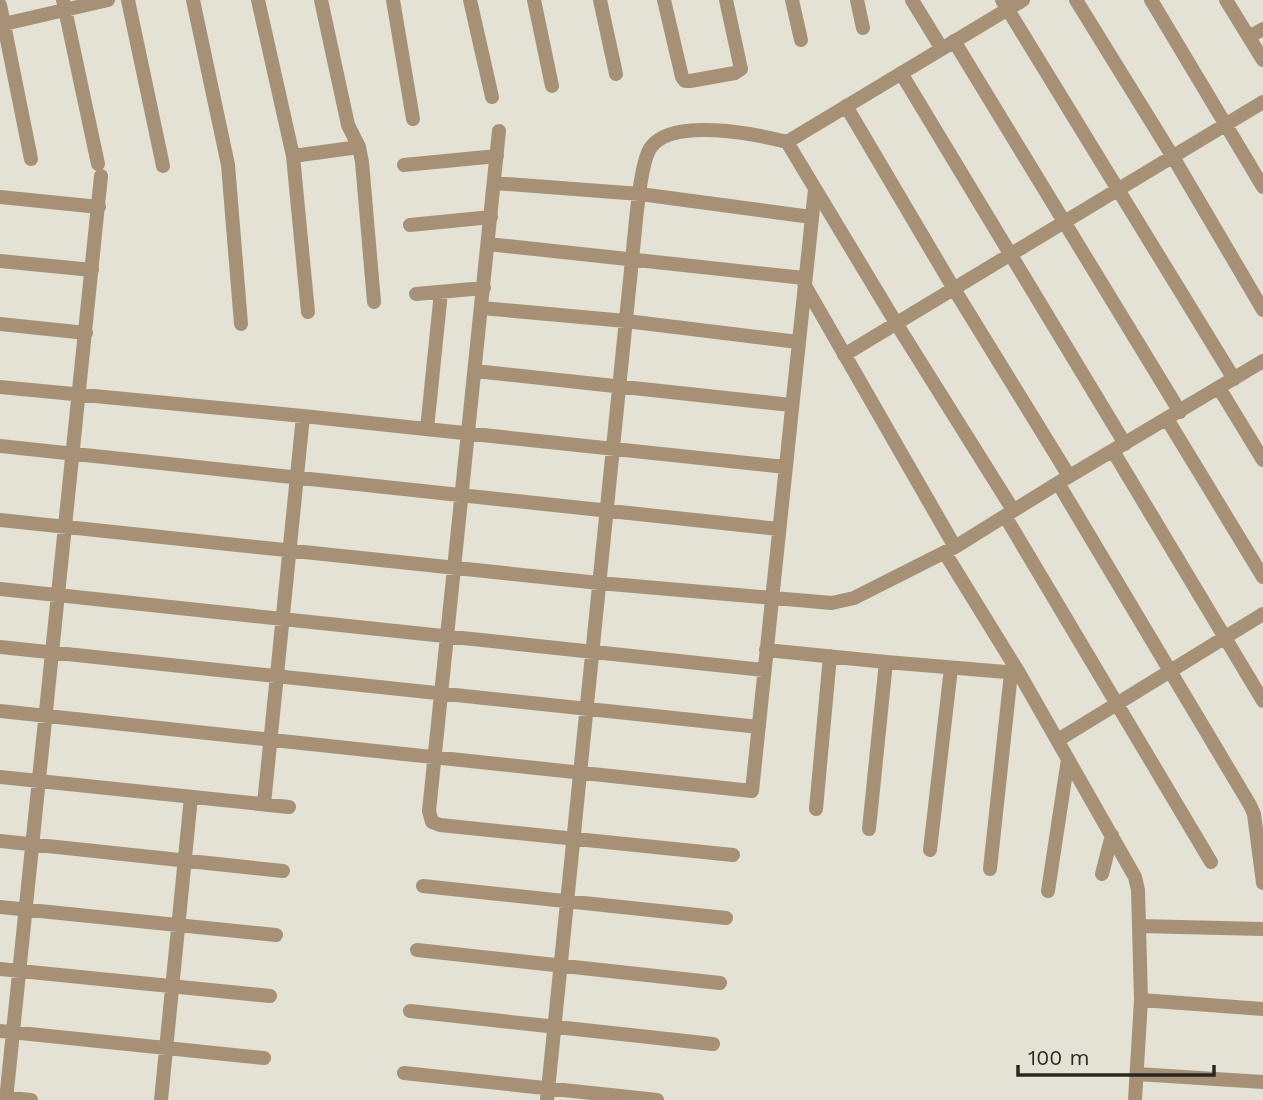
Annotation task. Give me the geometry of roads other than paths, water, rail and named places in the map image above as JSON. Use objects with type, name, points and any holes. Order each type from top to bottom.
[{"type":"street","points":[[2,24],[64,5],[108,0]]},
{"type":"street","points":[[128,0],[163,166]]},
{"type":"street","points":[[193,0],[228,164],[241,324]]},
{"type":"street","points":[[258,0],[293,156],[308,312]]},
{"type":"street","points":[[321,0],[348,125],[359,147],[362,162],[374,302]]},
{"type":"street","points":[[393,0],[414,119]]},
{"type":"street","points":[[470,0],[492,97]]},
{"type":"street","points":[[534,0],[552,86]]},
{"type":"street","points":[[600,0],[616,74]]},
{"type":"street","points":[[664,0],[682,77],[685,81],[690,81],[735,73],[741,69],[726,0]]},
{"type":"street","points":[[792,0],[801,40]]},
{"type":"street","points":[[857,0],[863,28]]},
{"type":"street","points":[[912,0],[948,45],[1065,221],[1263,577]]},
{"type":"street","points":[[548,1094],[632,260],[639,194],[647,154],[652,146],[669,135],[687,130],[747,134],[787,142],[948,45],[1005,5],[1023,0]]},
{"type":"street","points":[[1076,0],[1263,310]]},
{"type":"street","points":[[1151,0],[1263,187]]},
{"type":"street","points":[[1226,0],[1263,60]]},
{"type":"street","points":[[0,5],[31,159]]},
{"type":"street","points":[[31,1100],[4,1098],[7,1032],[19,971],[26,909],[99,207],[99,170],[64,5]]},
{"type":"street","points":[[1005,5],[1234,379]]},
{"type":"street","points":[[1249,37],[1263,29]]},
{"type":"street","points":[[901,73],[1011,254],[1225,638],[1263,701]]},
{"type":"street","points":[[844,355],[1263,102]]},
{"type":"street","points":[[846,106],[954,289],[1254,814],[1263,883]]},
{"type":"street","points":[[499,131],[429,811],[432,822],[440,825],[733,855]]},
{"type":"street","points":[[787,142],[1009,513],[1211,862]]},
{"type":"street","points":[[293,156],[359,147]]},
{"type":"street","points":[[404,165],[497,156]]},
{"type":"street","points":[[494,183],[639,194],[811,217]]},
{"type":"street","points":[[0,711],[752,791],[815,189]]},
{"type":"street","points":[[0,197],[99,207]]},
{"type":"street","points":[[410,225],[491,217]]},
{"type":"street","points":[[488,244],[804,281]]},
{"type":"street","points":[[0,261],[92,270]]},
{"type":"street","points":[[804,281],[1015,673],[1058,740],[1135,877],[1138,890],[1141,1000],[1135,1100]]},
{"type":"street","points":[[416,295],[484,288]]},
{"type":"street","points":[[427,429],[441,292]]},
{"type":"street","points":[[482,308],[798,341]]},
{"type":"street","points":[[0,324],[86,333]]},
{"type":"street","points":[[0,520],[599,583],[832,603],[854,598],[950,550],[1063,479],[1263,361]]},
{"type":"street","points":[[475,371],[791,405]]},
{"type":"street","points":[[0,387],[785,467]]},
{"type":"street","points":[[1219,388],[1263,460]]},
{"type":"street","points":[[264,804],[303,416]]},
{"type":"street","points":[[0,446],[779,529]]},
{"type":"street","points":[[0,589],[764,670]]},
{"type":"street","points":[[1058,740],[1263,614]]},
{"type":"street","points":[[0,647],[759,727]]},
{"type":"street","points":[[766,650],[1015,673]]},
{"type":"street","points":[[816,809],[830,656]]},
{"type":"street","points":[[869,829],[886,662]]},
{"type":"street","points":[[930,850],[951,668]]},
{"type":"street","points":[[990,869],[1015,673]]},
{"type":"street","points":[[1048,891],[1068,759]]},
{"type":"street","points":[[0,777],[289,807]]},
{"type":"street","points":[[160,1100],[191,797]]},
{"type":"street","points":[[1102,874],[1112,835]]},
{"type":"street","points":[[0,841],[283,871]]},
{"type":"street","points":[[423,886],[726,918]]},
{"type":"street","points":[[0,907],[276,935]]},
{"type":"street","points":[[1139,926],[1263,929]]},
{"type":"street","points":[[417,950],[720,983]]},
{"type":"street","points":[[0,969],[270,996]]},
{"type":"street","points":[[1141,1000],[1263,1009]]},
{"type":"street","points":[[410,1012],[713,1044]]},
{"type":"street","points":[[7,1032],[264,1058]]},
{"type":"street","points":[[404,1073],[548,1094],[657,1100]]},
{"type":"street","points":[[1137,1074],[1263,1082]]}]
